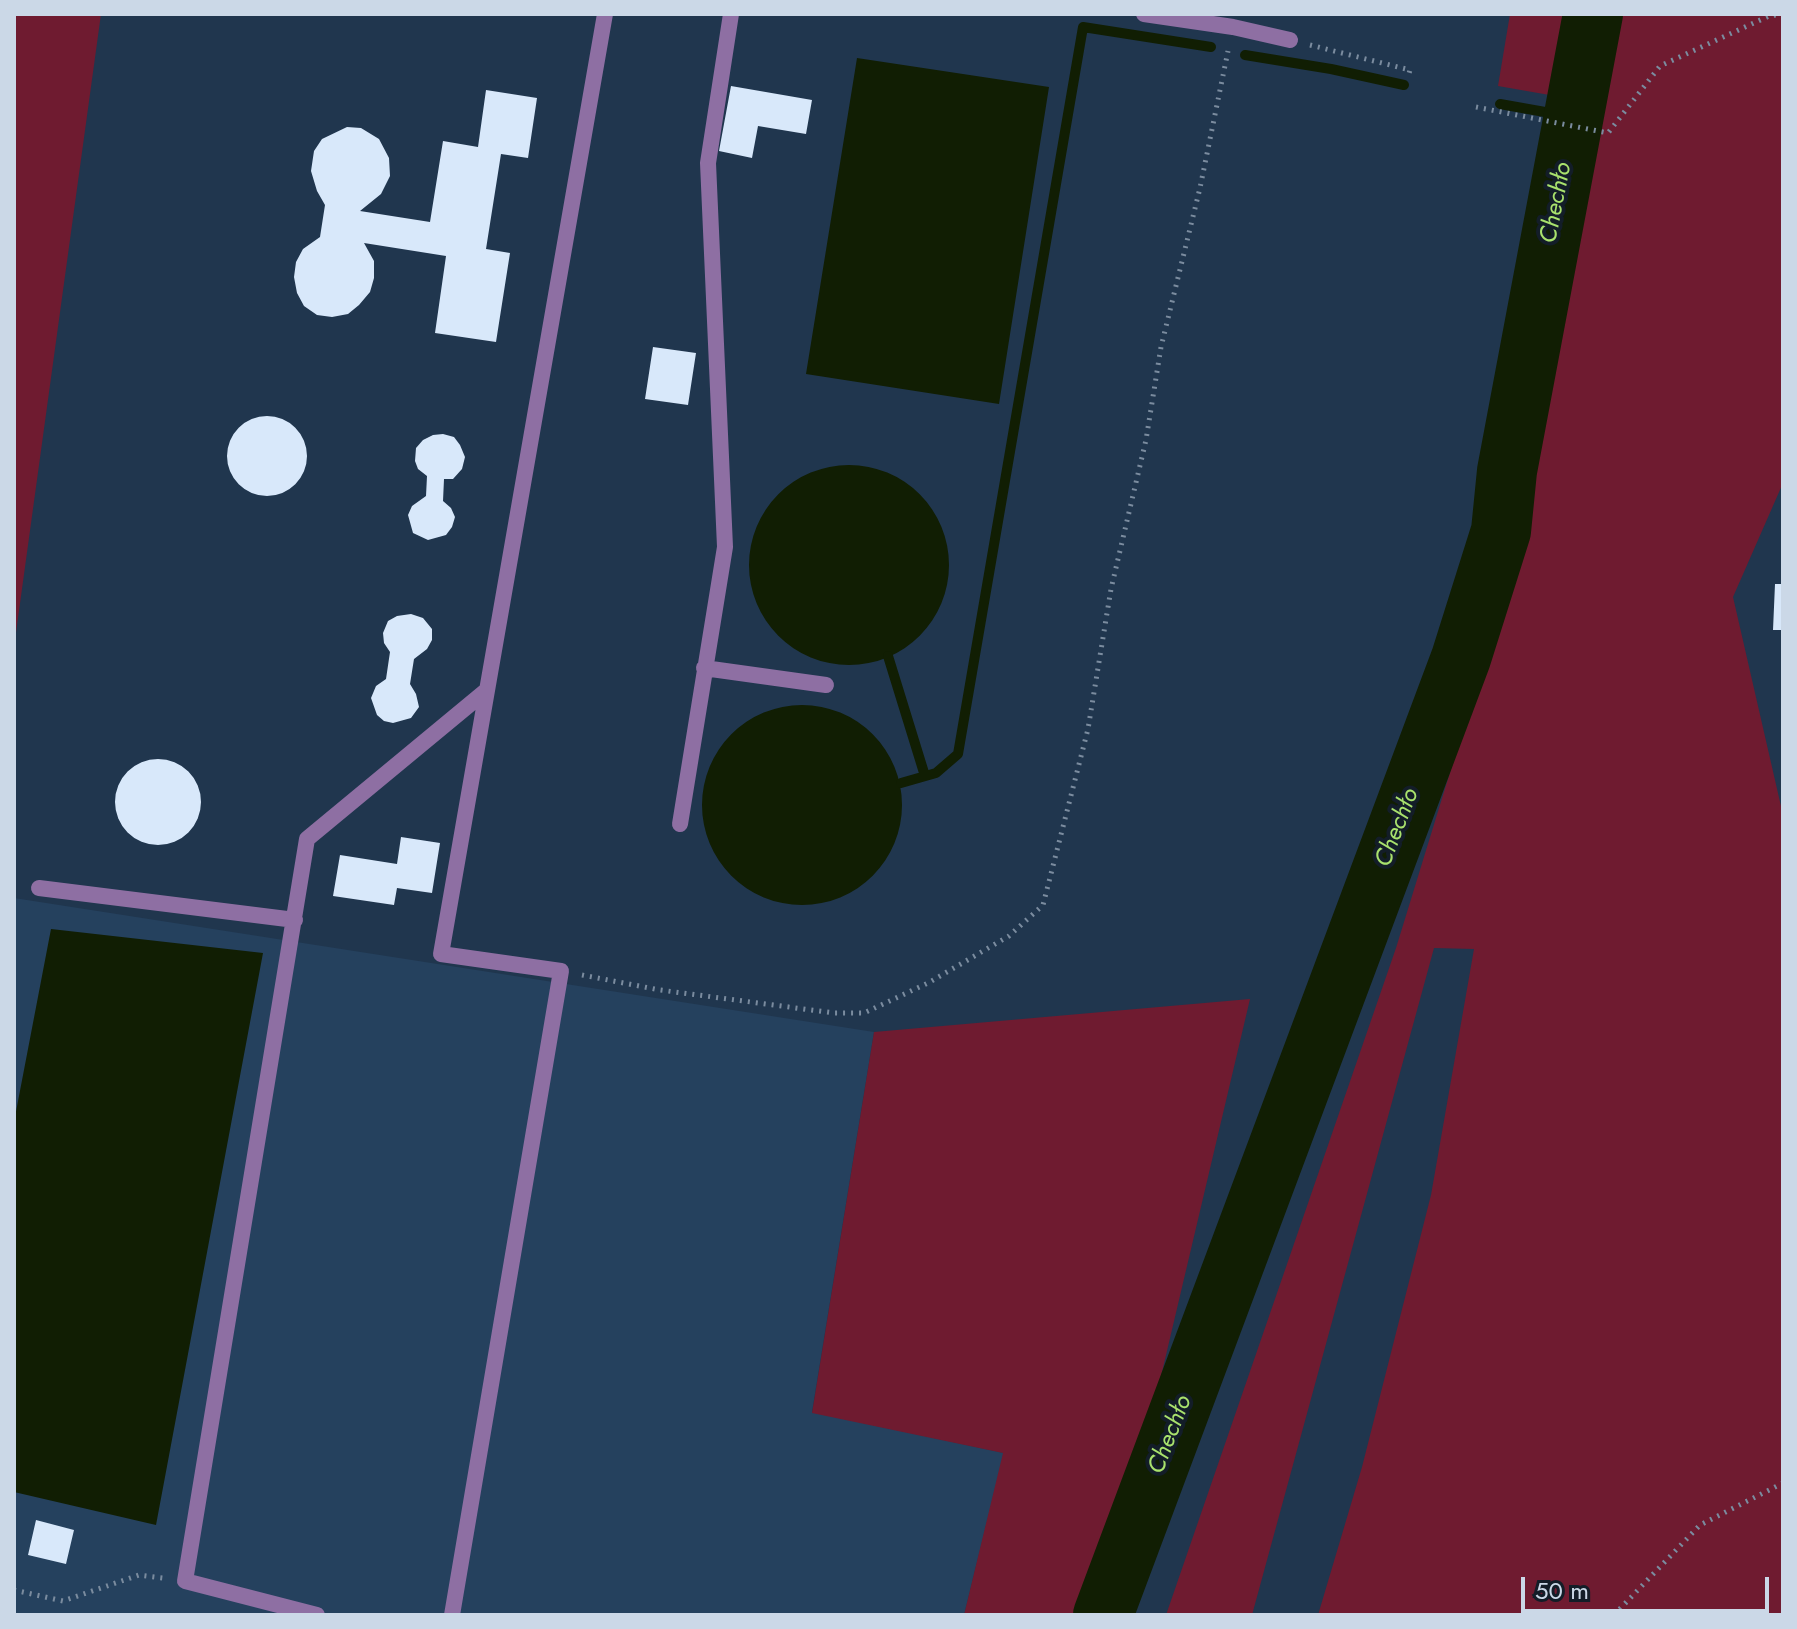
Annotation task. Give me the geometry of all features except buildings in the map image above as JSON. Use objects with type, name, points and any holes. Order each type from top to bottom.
[{"type":"lane","points":[[452,1615],[561,971],[441,954],[605,14]]},
{"type":"lane","points":[[680,824],[725,547],[708,163],[731,14]]},
{"type":"lane","points":[[1144,14],[1234,21],[1290,40]]},
{"type":"lane","points":[[704,668],[826,685]]},
{"type":"lane","points":[[317,1615],[185,1581],[307,839],[487,690]]},
{"type":"lane","points":[[39,888],[295,920]]},
{"type":"path","points":[[1476,107],[1608,133],[1660,66],[1769,16],[1783,14]]},
{"type":"path","points":[[561,971],[660,990],[834,1013],[864,1013],[928,983],[1009,936],[1043,905],[1088,729],[1111,589],[1146,440],[1161,347],[1200,188],[1234,21]]},
{"type":"path","points":[[1290,40],[1410,70],[1408,77]]},
{"type":"path","points":[[1614,1615],[1700,1525],[1783,1483]]},
{"type":"path","points":[[14,1590],[63,1601],[139,1575],[185,1581]]},
{"type":"shaded area","points":[[14,14],[101,14],[14,647]]},
{"type":"shaded area","points":[[1510,14],[1577,14],[1561,97],[1498,86]]},
{"type":"shaded area","points":[[1620,14],[1783,14],[1783,483],[1733,597],[1783,815],[1783,1615],[1318,1615],[1362,1467],[1431,1195],[1474,949],[1434,948],[1252,1615],[1166,1615],[1396,948],[1491,639],[1524,519],[1595,159]]},
{"type":"shaded area","points":[[857,58],[1049,87],[999,404],[806,374]]},
{"type":"shaded area","points":[[849,465],[887,473],[919,495],[941,527],[949,565],[941,603],[919,635],[887,657],[849,665],[811,657],[779,635],[757,603],[749,565],[757,527],[779,495],[811,473]]},
{"type":"shaded area","points":[[782,706],[822,706],[858,721],[886,749],[901,785],[901,825],[886,861],[858,889],[822,904],[782,904],[746,889],[718,861],[703,825],[703,785],[718,749],[746,721]]},
{"type":"shaded area","points":[[14,898],[874,1032],[812,1412],[1004,1453],[964,1615],[14,1615]]},
{"type":"shaded area","points":[[51,929],[263,953],[156,1525],[14,1492],[14,1122]]},
{"type":"shaded area","points":[[1250,999],[1141,1461],[1082,1615],[964,1615],[1003,1453],[812,1413],[874,1032]]},
{"type":"shaded area","points":[[1141,1461],[1173,1473],[1119,1615],[1082,1615]]},
{"type":"waterway","name":"Chechło","points":[[1103,1615],[1461,658],[1501,531],[1507,471],[1593,14]]},
{"type":"waterway","points":[[901,783],[936,773],[958,754],[1083,27],[1211,47]]},
{"type":"waterway","points":[[1245,55],[1404,85]]},
{"type":"waterway","points":[[1500,104],[1573,117]]},
{"type":"waterway","points":[[888,656],[925,776]]}]
